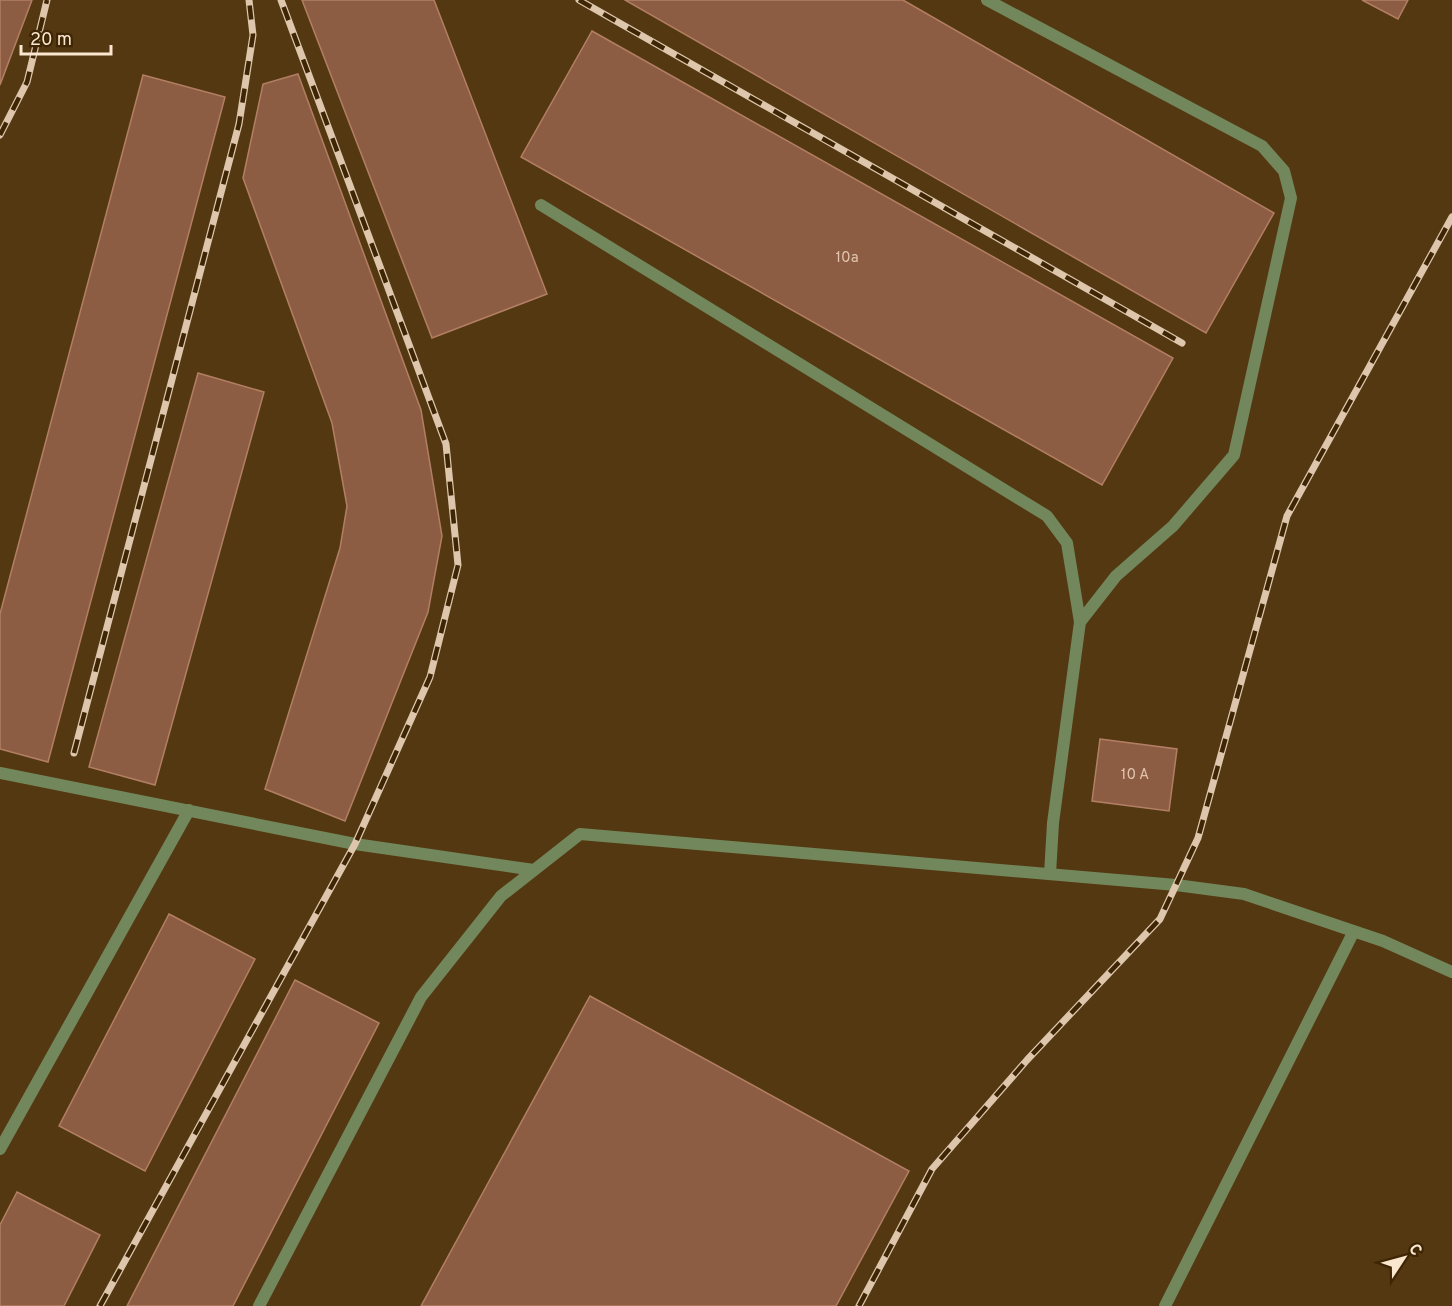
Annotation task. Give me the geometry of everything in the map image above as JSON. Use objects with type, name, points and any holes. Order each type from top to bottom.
[{"type":"lane","points":[[987,0],[1262,146],[1284,171],[1291,198],[1234,455],[1173,526],[1116,576],[1080,622]]},
{"type":"lane","points":[[541,205],[1047,516],[1067,543],[1080,622],[1053,823],[1050,874]]},
{"type":"lane","points":[[0,773],[355,844],[534,870]]},
{"type":"lane","points":[[0,1149],[189,810]]},
{"type":"lane","points":[[260,1306],[421,997],[501,896],[580,834],[1176,885],[1244,894],[1354,931],[1452,972]]},
{"type":"lane","points":[[1165,1306],[1354,931]]},
{"type":"shaded area","points":[[0,0],[1452,0],[1452,1306],[0,1306]]},
{"type":"building","points":[[0,0],[32,0],[0,85]]},
{"type":"building","points":[[302,0],[434,0],[547,294],[432,338]]},
{"type":"building","points":[[625,0],[903,0],[1274,213],[1206,333]]},
{"type":"building","points":[[1362,0],[1408,0],[1398,19]]},
{"type":"building","points":[[592,31],[1173,358],[1102,485],[521,157]]},
{"type":"building","points":[[298,74],[421,410],[442,536],[428,612],[345,821],[265,789],[340,548],[347,506],[332,423],[243,178],[263,84]]},
{"type":"building","points":[[143,75],[225,97],[48,762],[0,749],[0,614]]},
{"type":"building","points":[[198,373],[264,392],[155,785],[89,767]]},
{"type":"building","points":[[1100,739],[1177,749],[1169,811],[1092,801]]},
{"type":"building","points":[[169,914],[255,959],[145,1171],[59,1126]]},
{"type":"building","points":[[295,980],[379,1023],[233,1306],[127,1306]]},
{"type":"building","points":[[590,996],[909,1171],[836,1306],[421,1306]]},
{"type":"building","points":[[17,1192],[100,1235],[64,1306],[0,1306],[0,1225]]},
{"type":"railway","points":[[0,135],[27,82],[47,0]]},
{"type":"railway","points":[[74,753],[239,124],[253,35],[249,0]]},
{"type":"railway","points":[[100,1306],[355,844],[430,677],[458,565],[446,444],[281,0]]},
{"type":"railway","points":[[579,0],[1182,343]]},
{"type":"railway","points":[[859,1306],[932,1169],[1027,1060],[1160,919],[1198,838],[1287,516],[1452,217]]}]
